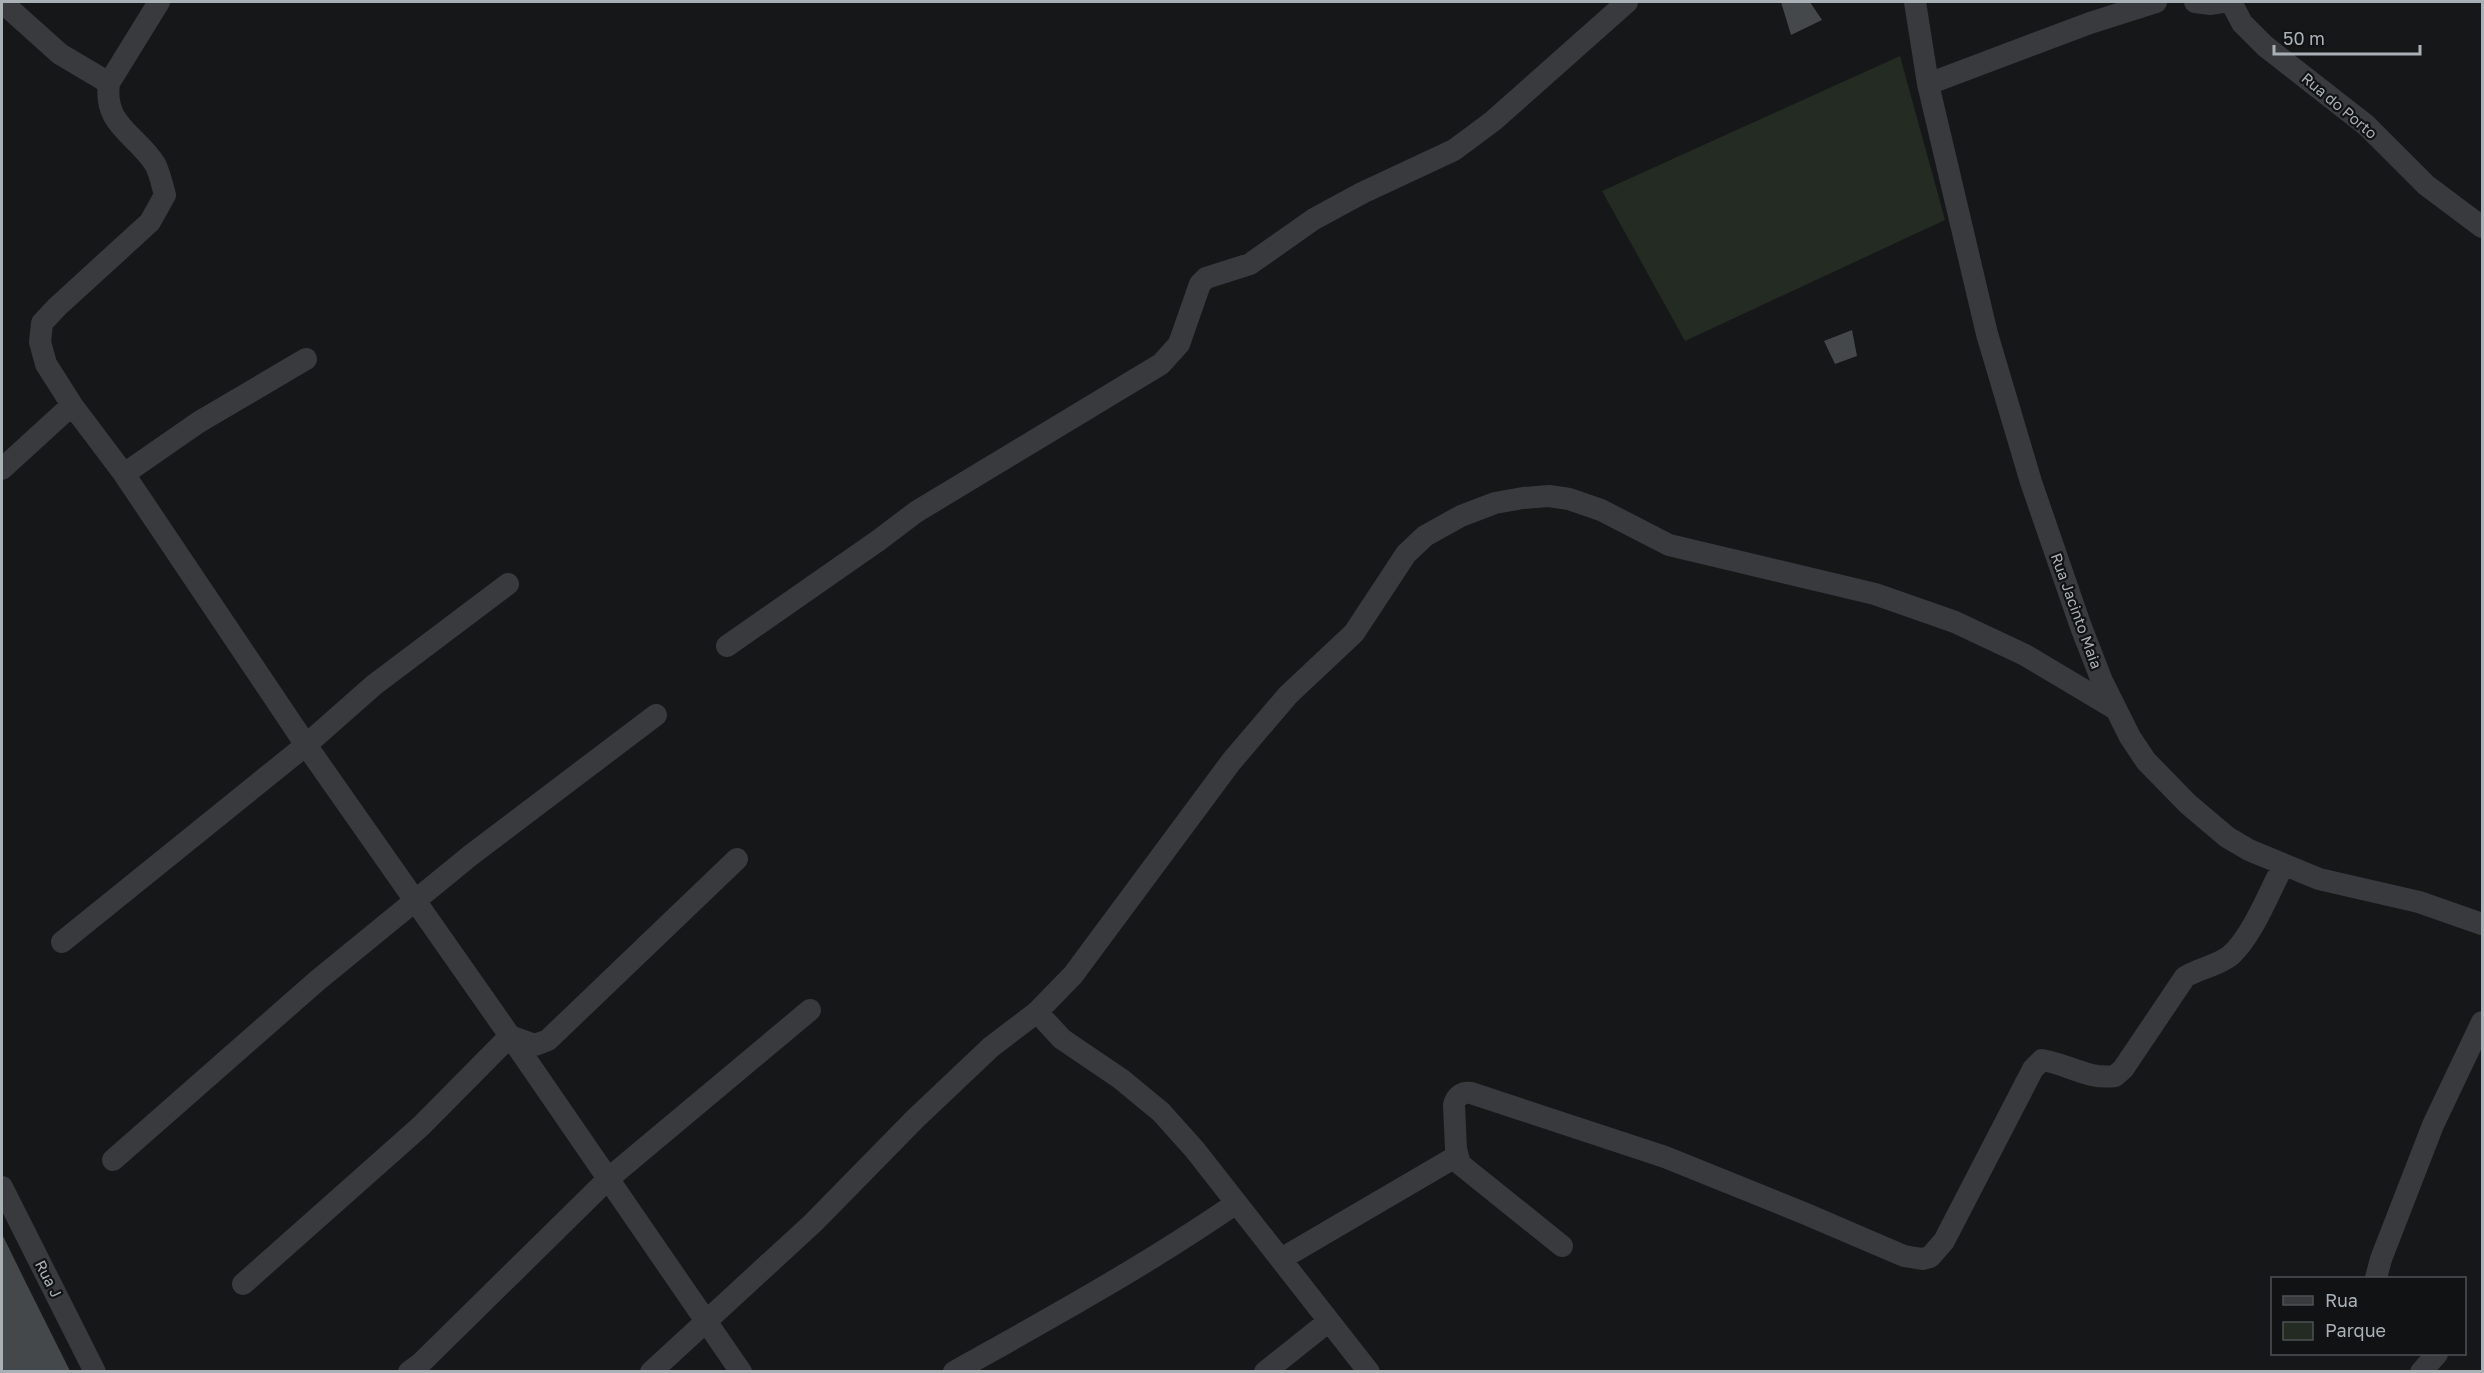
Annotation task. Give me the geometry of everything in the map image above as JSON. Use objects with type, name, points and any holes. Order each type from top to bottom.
[{"type":"street","points":[[2,2],[60,54],[109,83]]},
{"type":"street","points":[[159,2],[109,83],[106,99],[113,117],[155,165],[165,195],[150,222],[42,323],[40,342],[46,364],[72,405],[124,474],[414,902],[510,1036],[741,1371]]},
{"type":"street","points":[[727,646],[916,512],[1161,364],[1179,344],[1200,284],[1206,278],[1250,264],[1314,219],[1362,193],[1454,150],[1493,121],[1627,2]]},
{"type":"street","name":"Rua Jacinto Maia","points":[[1915,2],[1928,84],[1987,334],[2031,482],[2081,627],[2114,708],[2146,761],[2188,804],[2227,837],[2283,866],[2319,879],[2419,902],[2482,924]]},
{"type":"street","points":[[1928,84],[2090,23],[2156,2]]},
{"type":"street","points":[[2194,2],[2211,4],[2224,2]]},
{"type":"street","name":"Rua do Porto","points":[[2231,2],[2242,23],[2265,46],[2366,125],[2426,185],[2482,227]]},
{"type":"street","points":[[124,474],[199,422],[306,358]]},
{"type":"street","points":[[2,469],[72,405]]},
{"type":"street","points":[[651,1371],[813,1223],[915,1119],[991,1047],[1037,1012],[1073,975],[1231,762],[1288,695],[1354,633],[1406,554],[1425,536],[1461,516],[1495,503],[1549,496],[1569,499],[1601,510],[1668,545],[1875,594],[1955,622],[2025,655],[2114,708]]},
{"type":"street","points":[[62,942],[306,745],[374,685],[508,584]]},
{"type":"street","points":[[113,1160],[318,980],[471,855],[656,715]]},
{"type":"street","points":[[510,1036],[535,1045],[548,1040],[736,859]]},
{"type":"street","points":[[1563,1246],[1465,1170],[1457,1156],[1454,1105],[1460,1095],[1471,1093],[1665,1157],[1806,1214],[1904,1257],[1922,1259],[1930,1257],[1944,1241],[2032,1069],[2043,1060],[2092,1077],[2115,1076],[2123,1069],[2184,977],[2197,969],[2220,962],[2231,954],[2247,933],[2283,866]]},
{"type":"street","points":[[409,1371],[422,1363],[608,1179],[810,1010]]},
{"type":"street","points":[[1037,1012],[1062,1040],[1121,1079],[1161,1112],[1195,1150],[1235,1204],[1369,1371]]},
{"type":"street","points":[[2376,1277],[2381,1259],[2433,1125],[2482,1022]]},
{"type":"street","points":[[243,1284],[421,1126],[510,1036]]},
{"type":"street","points":[[1281,1259],[1457,1156]]},
{"type":"street","name":"Rua J","points":[[2,1187],[95,1371]]},
{"type":"street","points":[[954,1371],[1173,1247],[1235,1204]]},
{"type":"street","points":[[1265,1371],[1329,1321]]},
{"type":"street","points":[[2421,1371],[2435,1355]]},
{"type":"green space","points":[[1900,56],[1945,220],[1685,341],[1602,191]]},
{"type":"building","points":[[1781,2],[1810,2],[1822,20],[1791,35]]},
{"type":"building","points":[[1852,330],[1857,356],[1835,364],[1824,341]]},
{"type":"building","points":[[2,1234],[26,1283],[70,1371],[2,1371]]}]
